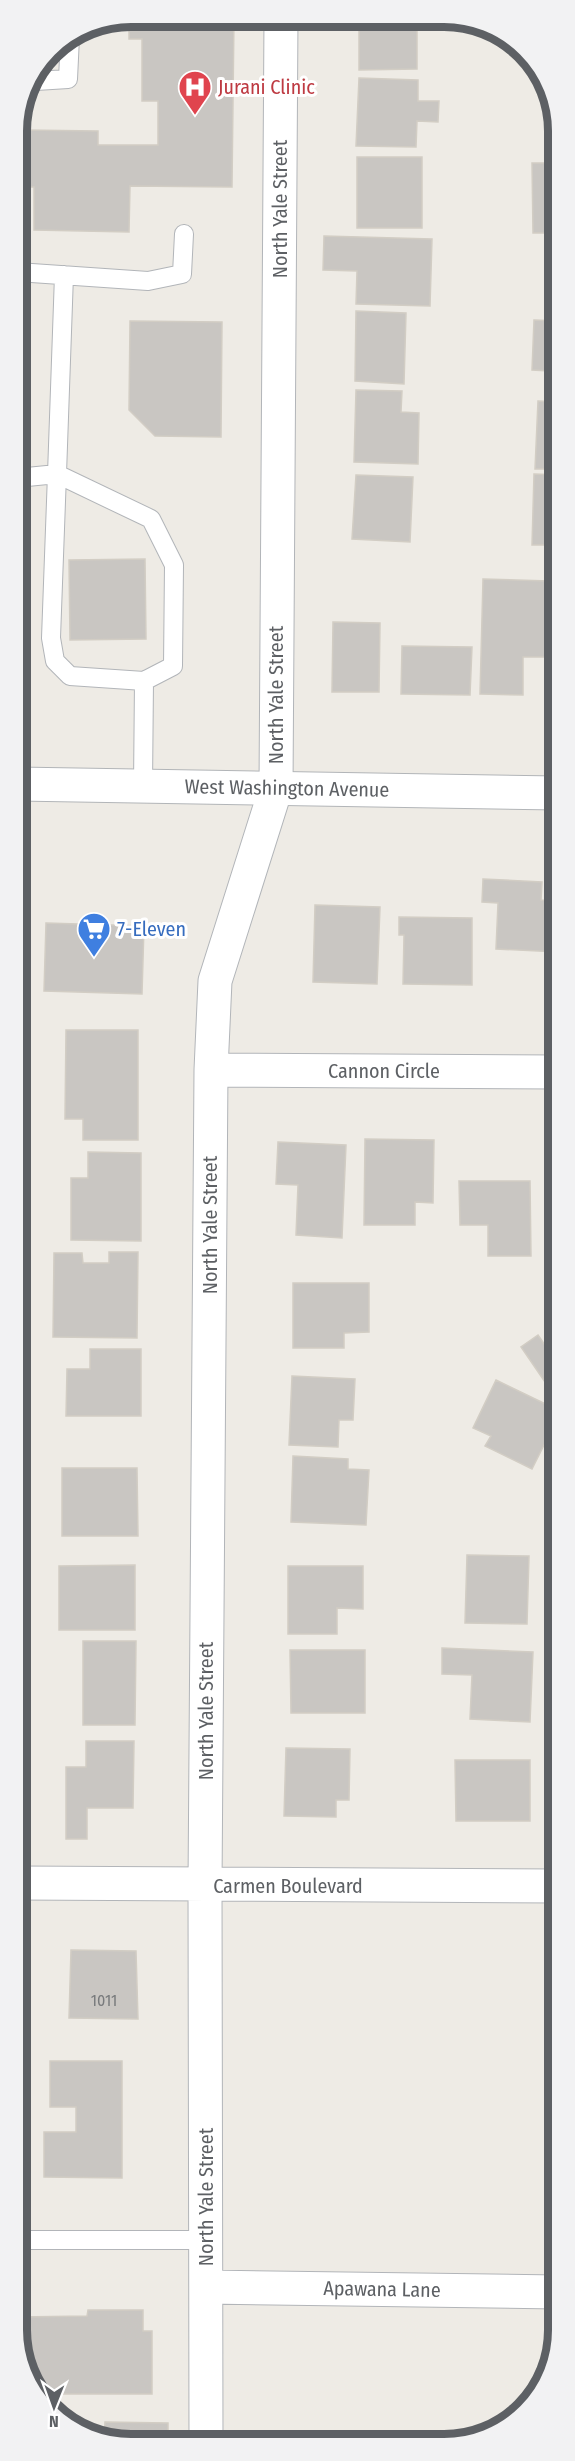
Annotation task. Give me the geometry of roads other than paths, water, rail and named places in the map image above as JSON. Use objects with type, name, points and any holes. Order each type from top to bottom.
[{"type":"street","name":"North Yale Street","points":[[206,2434],[205,1886],[211,1070],[215,981],[276,788],[281,27]]},
{"type":"street","name":"West Washington Avenue","points":[[27,784],[548,793]]},
{"type":"street","name":"Cannon Circle","points":[[211,1070],[548,1072]]},
{"type":"street","name":"Carmen Boulevard","points":[[27,1883],[205,1886],[548,1886]]},
{"type":"street","name":"Apawana Lane","points":[[206,2287],[548,2292]]},
{"type":"lane","points":[[41,81],[68,79],[69,48]]},
{"type":"lane","points":[[27,273],[148,280],[182,274],[184,234]]},
{"type":"lane","points":[[27,477],[57,474],[151,519],[174,566],[173,666],[144,681],[70,676],[55,661],[51,638],[57,474],[64,275]]},
{"type":"lane","points":[[143,786],[144,681]]},
{"type":"lane","points":[[27,2240],[206,2240]]},
{"type":"place","name":"Jurani Clinic","points":[[195,116]]},
{"type":"place","name":"7-Eleven","points":[[94,958]]}]
